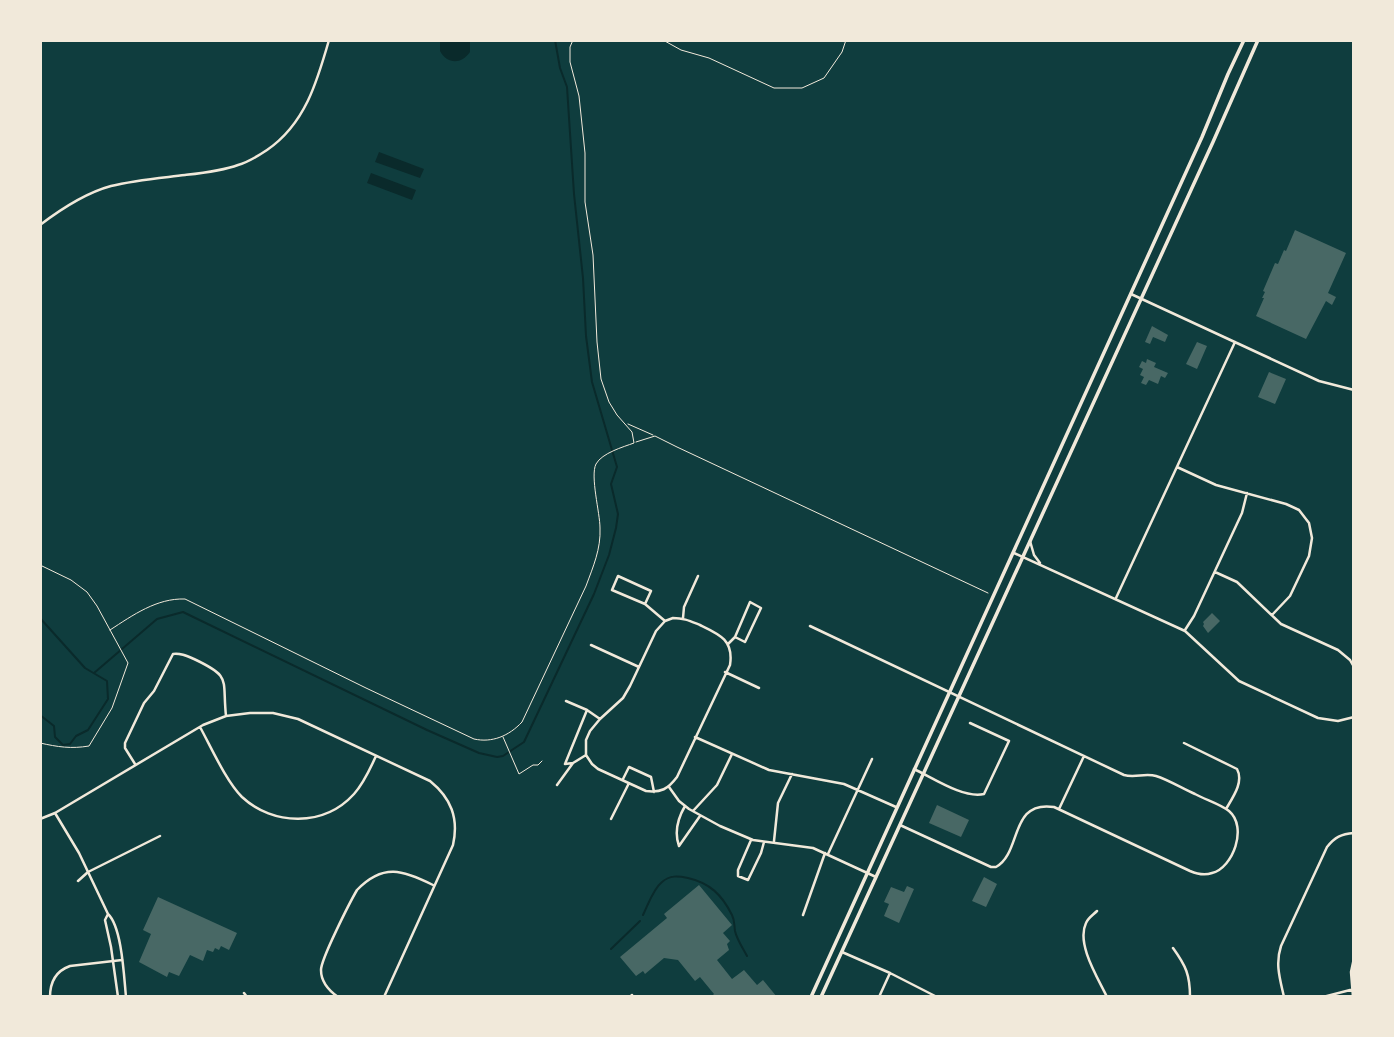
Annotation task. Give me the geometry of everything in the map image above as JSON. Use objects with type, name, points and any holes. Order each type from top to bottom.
[{"type":"main road","points":[[811,997],[1244,40]]},
{"type":"main road","points":[[821,997],[1258,40]]},
{"type":"street","points":[[40,225],[75,202],[109,187],[227,168],[254,158],[276,144],[300,117],[309,100],[329,40]]},
{"type":"street","points":[[1131,294],[1319,381],[1354,390]]},
{"type":"street","points":[[1116,598],[1235,342]]},
{"type":"street","points":[[1177,467],[1216,485],[1286,504],[1299,510],[1309,523],[1312,538],[1309,556],[1290,596],[1272,615]]},
{"type":"street","points":[[1185,631],[1242,513],[1247,493]]},
{"type":"street","points":[[1030,540],[1034,555],[1042,566]]},
{"type":"street","points":[[1013,553],[1185,631],[1239,681],[1318,718],[1338,721],[1354,716]]},
{"type":"street","points":[[1215,572],[1248,590],[1281,624],[1338,650],[1354,667]]},
{"type":"street","points":[[645,604],[651,591],[618,576],[612,590],[645,604],[665,621]]},
{"type":"street","points":[[683,618],[684,607],[698,576]]},
{"type":"street","points":[[728,645],[735,637],[750,603],[761,608],[745,642],[735,637]]},
{"type":"street","points":[[683,618],[718,633],[728,645],[731,656],[730,665],[677,777],[669,787],[654,792],[598,769],[586,755],[586,740],[600,719],[623,698],[656,631],[665,621],[683,618]]},
{"type":"street","points":[[810,626],[1084,756],[1132,777],[1154,776],[1226,809],[1237,822],[1238,838],[1227,862],[1211,874],[1204,875],[1059,809],[1040,806],[1024,817],[1003,861],[996,867],[991,867],[900,825]]},
{"type":"street","points":[[591,645],[639,667]]},
{"type":"street","points":[[135,765],[125,743],[173,654],[180,653],[214,668],[222,675],[226,716]]},
{"type":"street","points":[[725,672],[759,688]]},
{"type":"street","points":[[566,701],[600,719]]},
{"type":"street","points":[[573,763],[565,764],[587,710]]},
{"type":"street","points":[[40,819],[55,813],[200,727],[226,716],[250,713],[273,713],[298,719],[430,781],[440,789],[452,809],[456,827],[453,845],[384,997]]},
{"type":"street","points":[[914,769],[967,794],[985,794],[1009,741],[970,723]]},
{"type":"street","points":[[200,727],[233,787],[241,796],[253,806],[281,818],[299,820],[315,817],[341,805],[361,785],[376,756]]},
{"type":"street","points":[[695,737],[769,770],[844,784],[897,808]]},
{"type":"street","points":[[1184,743],[1237,769],[1239,782],[1226,809]]},
{"type":"street","points":[[700,816],[680,846],[677,839],[678,818],[717,785],[732,754]]},
{"type":"street","points":[[557,785],[573,763],[586,755]]},
{"type":"street","points":[[1059,809],[1084,756]]},
{"type":"street","points":[[803,915],[826,854],[872,758]]},
{"type":"street","points":[[623,780],[629,767],[651,777],[654,792]]},
{"type":"street","points":[[774,842],[778,803],[792,774]]},
{"type":"street","points":[[611,819],[629,783]]},
{"type":"street","points":[[669,787],[679,801],[700,816],[751,839],[813,848],[876,877]]},
{"type":"street","points":[[55,813],[108,914],[114,919],[126,997]]},
{"type":"street","points":[[1284,997],[1278,967],[1281,946],[1327,847],[1340,835],[1354,833]]},
{"type":"street","points":[[78,881],[88,872],[160,836]]},
{"type":"street","points":[[751,839],[738,870],[738,876],[748,880],[764,842]]},
{"type":"street","points":[[338,997],[328,989],[323,980],[321,966],[356,890],[375,875],[396,871],[408,873],[434,886]]},
{"type":"street","points":[[1097,911],[1087,920],[1084,939],[1086,953],[1107,997]]},
{"type":"street","points":[[108,914],[105,920],[118,997]]},
{"type":"street","points":[[1173,948],[1188,972],[1190,997]]},
{"type":"street","points":[[842,952],[937,997]]},
{"type":"street","points":[[1353,997],[1351,972],[1354,958]]},
{"type":"street","points":[[50,997],[54,977],[64,968],[122,960]]},
{"type":"street","points":[[879,997],[890,973]]},
{"type":"street","points":[[1323,997],[1354,989]]},
{"type":"path","points":[[573,40],[570,62],[579,96],[585,153],[585,202],[593,255],[598,362],[609,402],[632,432],[634,443]]},
{"type":"path","points":[[663,40],[774,88],[802,88],[824,78],[842,52],[846,40]]},
{"type":"path","points":[[626,424],[988,593]]},
{"type":"path","points":[[110,630],[159,602],[185,599],[474,739],[484,741],[503,736],[512,732],[522,722],[595,562],[600,544],[594,473],[597,462],[640,439],[655,436]]},
{"type":"path","points":[[40,565],[88,592],[127,660],[112,708],[89,746],[74,749],[40,743]]},
{"type":"path","points":[[503,736],[519,774],[542,761]]},
{"type":"water","points":[[440,40],[470,40],[470,52],[458,61],[450,60],[440,51]]},
{"type":"water","points":[[379,152],[424,169],[420,178],[375,162]]},
{"type":"water","points":[[371,173],[416,190],[412,200],[367,183]]},
{"type":"building","points":[[1295,230],[1346,253],[1328,293],[1336,297],[1332,305],[1326,301],[1306,339],[1256,316],[1275,263],[1278,264],[1284,250],[1286,251]]},
{"type":"building","points":[[1152,326],[1168,335],[1165,342],[1153,337],[1150,344],[1145,342]]},
{"type":"building","points":[[1197,342],[1207,346],[1197,369],[1186,364]]},
{"type":"building","points":[[1147,359],[1156,363],[1154,367],[1168,373],[1165,378],[1161,376],[1158,384],[1149,380],[1146,385],[1141,383],[1144,377],[1140,375],[1143,369],[1139,367],[1142,361],[1146,363]]},
{"type":"building","points":[[1269,372],[1286,379],[1275,404],[1258,397]]},
{"type":"building","points":[[1212,613],[1220,621],[1208,633],[1203,622]]},
{"type":"building","points":[[937,805],[969,820],[961,837],[929,823]]},
{"type":"building","points":[[984,877],[997,884],[986,907],[972,901]]},
{"type":"building","points":[[699,885],[732,925],[723,933],[730,941],[727,944],[729,950],[717,960],[732,979],[744,970],[757,985],[763,980],[777,997],[711,997],[714,994],[700,977],[695,981],[678,960],[664,958],[645,974],[643,971],[636,976],[620,957],[667,918],[664,914]]},
{"type":"building","points":[[907,886],[914,889],[899,923],[884,916],[889,904],[884,902],[891,887],[904,892]]},
{"type":"building","points":[[158,897],[237,933],[229,950],[221,946],[213,952],[207,950],[203,961],[190,955],[179,976],[169,972],[167,977],[139,962],[151,934],[143,930]]},
{"type":"waterway","points":[[94,673],[157,619],[183,612],[479,753],[503,756],[524,742],[594,594],[609,555],[618,514],[611,484],[617,467],[592,382],[567,87],[555,40]]},
{"type":"waterway","points":[[40,618],[85,668],[107,681],[108,699],[88,730],[76,736],[70,744],[63,745],[55,737],[54,726],[40,715]]},
{"type":"waterway","points":[[643,915],[656,889],[665,880],[671,877],[696,880],[709,887],[724,901],[733,917],[736,934],[747,956]]},
{"type":"waterway","points":[[611,949],[640,921]]}]
